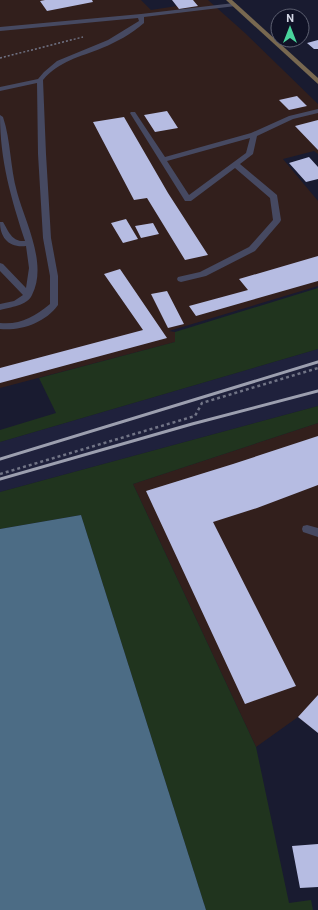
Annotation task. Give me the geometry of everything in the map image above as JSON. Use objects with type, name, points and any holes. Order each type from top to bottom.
[{"type":"street","points":[[231,2],[318,82]]},
{"type":"lane","points":[[0,29],[141,16],[231,2]]},
{"type":"lane","points":[[0,326],[11,328],[30,323],[43,315],[54,305],[54,276],[47,238],[42,154],[40,80],[47,70],[59,62],[98,47],[129,32],[142,22],[141,16]]},
{"type":"lane","points":[[0,89],[40,80]]},
{"type":"lane","points":[[163,160],[254,135],[291,118],[318,111]]},
{"type":"lane","points":[[133,113],[188,199],[249,154],[254,135]]},
{"type":"lane","points":[[0,117],[4,130],[6,155],[13,192],[30,243],[33,268],[32,283],[28,295],[17,303],[0,307]]},
{"type":"lane","points":[[181,279],[203,274],[252,250],[278,220],[274,197],[235,164]]},
{"type":"lane","points":[[0,224],[8,239],[18,244],[30,243]]},
{"type":"lane","points":[[0,266],[28,295]]},
{"type":"lane","points":[[307,529],[318,533]]},
{"type":"path","points":[[0,58],[90,36]]},
{"type":"path","points":[[0,474],[195,416],[202,403],[318,368]]},
{"type":"shaded area","points":[[0,0],[141,0],[151,10],[177,6],[172,0],[208,0],[245,33],[318,104],[318,154],[314,151],[283,159],[318,201],[318,286],[169,331],[175,332],[175,342],[0,388]]},
{"type":"shaded area","points":[[318,349],[318,406],[0,492],[0,442]]},
{"type":"shaded area","points":[[318,423],[318,733],[298,717],[256,747],[133,484]]},
{"type":"shaded area","points":[[81,515],[206,910],[0,910],[0,529]]},
{"type":"green space","points":[[318,288],[318,349],[0,442],[0,430],[56,413],[39,378],[175,342],[175,332]]},
{"type":"green space","points":[[318,406],[318,423],[133,484],[256,747],[289,903],[311,900],[313,910],[206,910],[81,515],[0,529],[0,492]]},
{"type":"building","points":[[92,0],[93,2],[47,11],[40,1]]},
{"type":"building","points":[[172,0],[193,0],[198,6],[179,9]]},
{"type":"building","points":[[318,40],[318,49],[314,49],[310,46],[310,42]]},
{"type":"building","points":[[297,96],[307,106],[289,110],[279,100]]},
{"type":"building","points":[[167,111],[178,128],[155,132],[144,115]]},
{"type":"building","points":[[124,117],[168,193],[208,255],[185,260],[147,198],[134,200],[93,122]]},
{"type":"building","points":[[318,120],[318,150],[295,126]]},
{"type":"building","points":[[309,157],[318,167],[318,179],[306,182],[289,163]]},
{"type":"building","points":[[126,219],[138,239],[123,243],[111,223]]},
{"type":"building","points":[[153,223],[159,234],[141,238],[135,226]]},
{"type":"building","points":[[318,256],[318,281],[196,316],[189,306],[248,290],[239,279]]},
{"type":"building","points":[[120,269],[167,338],[0,383],[0,368],[143,330],[104,274]]},
{"type":"building","points":[[167,291],[184,324],[168,328],[151,294]]},
{"type":"building","points":[[318,436],[318,485],[257,508],[213,522],[296,686],[245,704],[146,491]]},
{"type":"building","points":[[318,695],[318,733],[298,717]]},
{"type":"building","points":[[318,844],[318,887],[300,888],[292,846]]},
{"type":"railway","points":[[0,459],[318,362]]},
{"type":"railway","points":[[0,479],[192,424],[318,391]]}]
